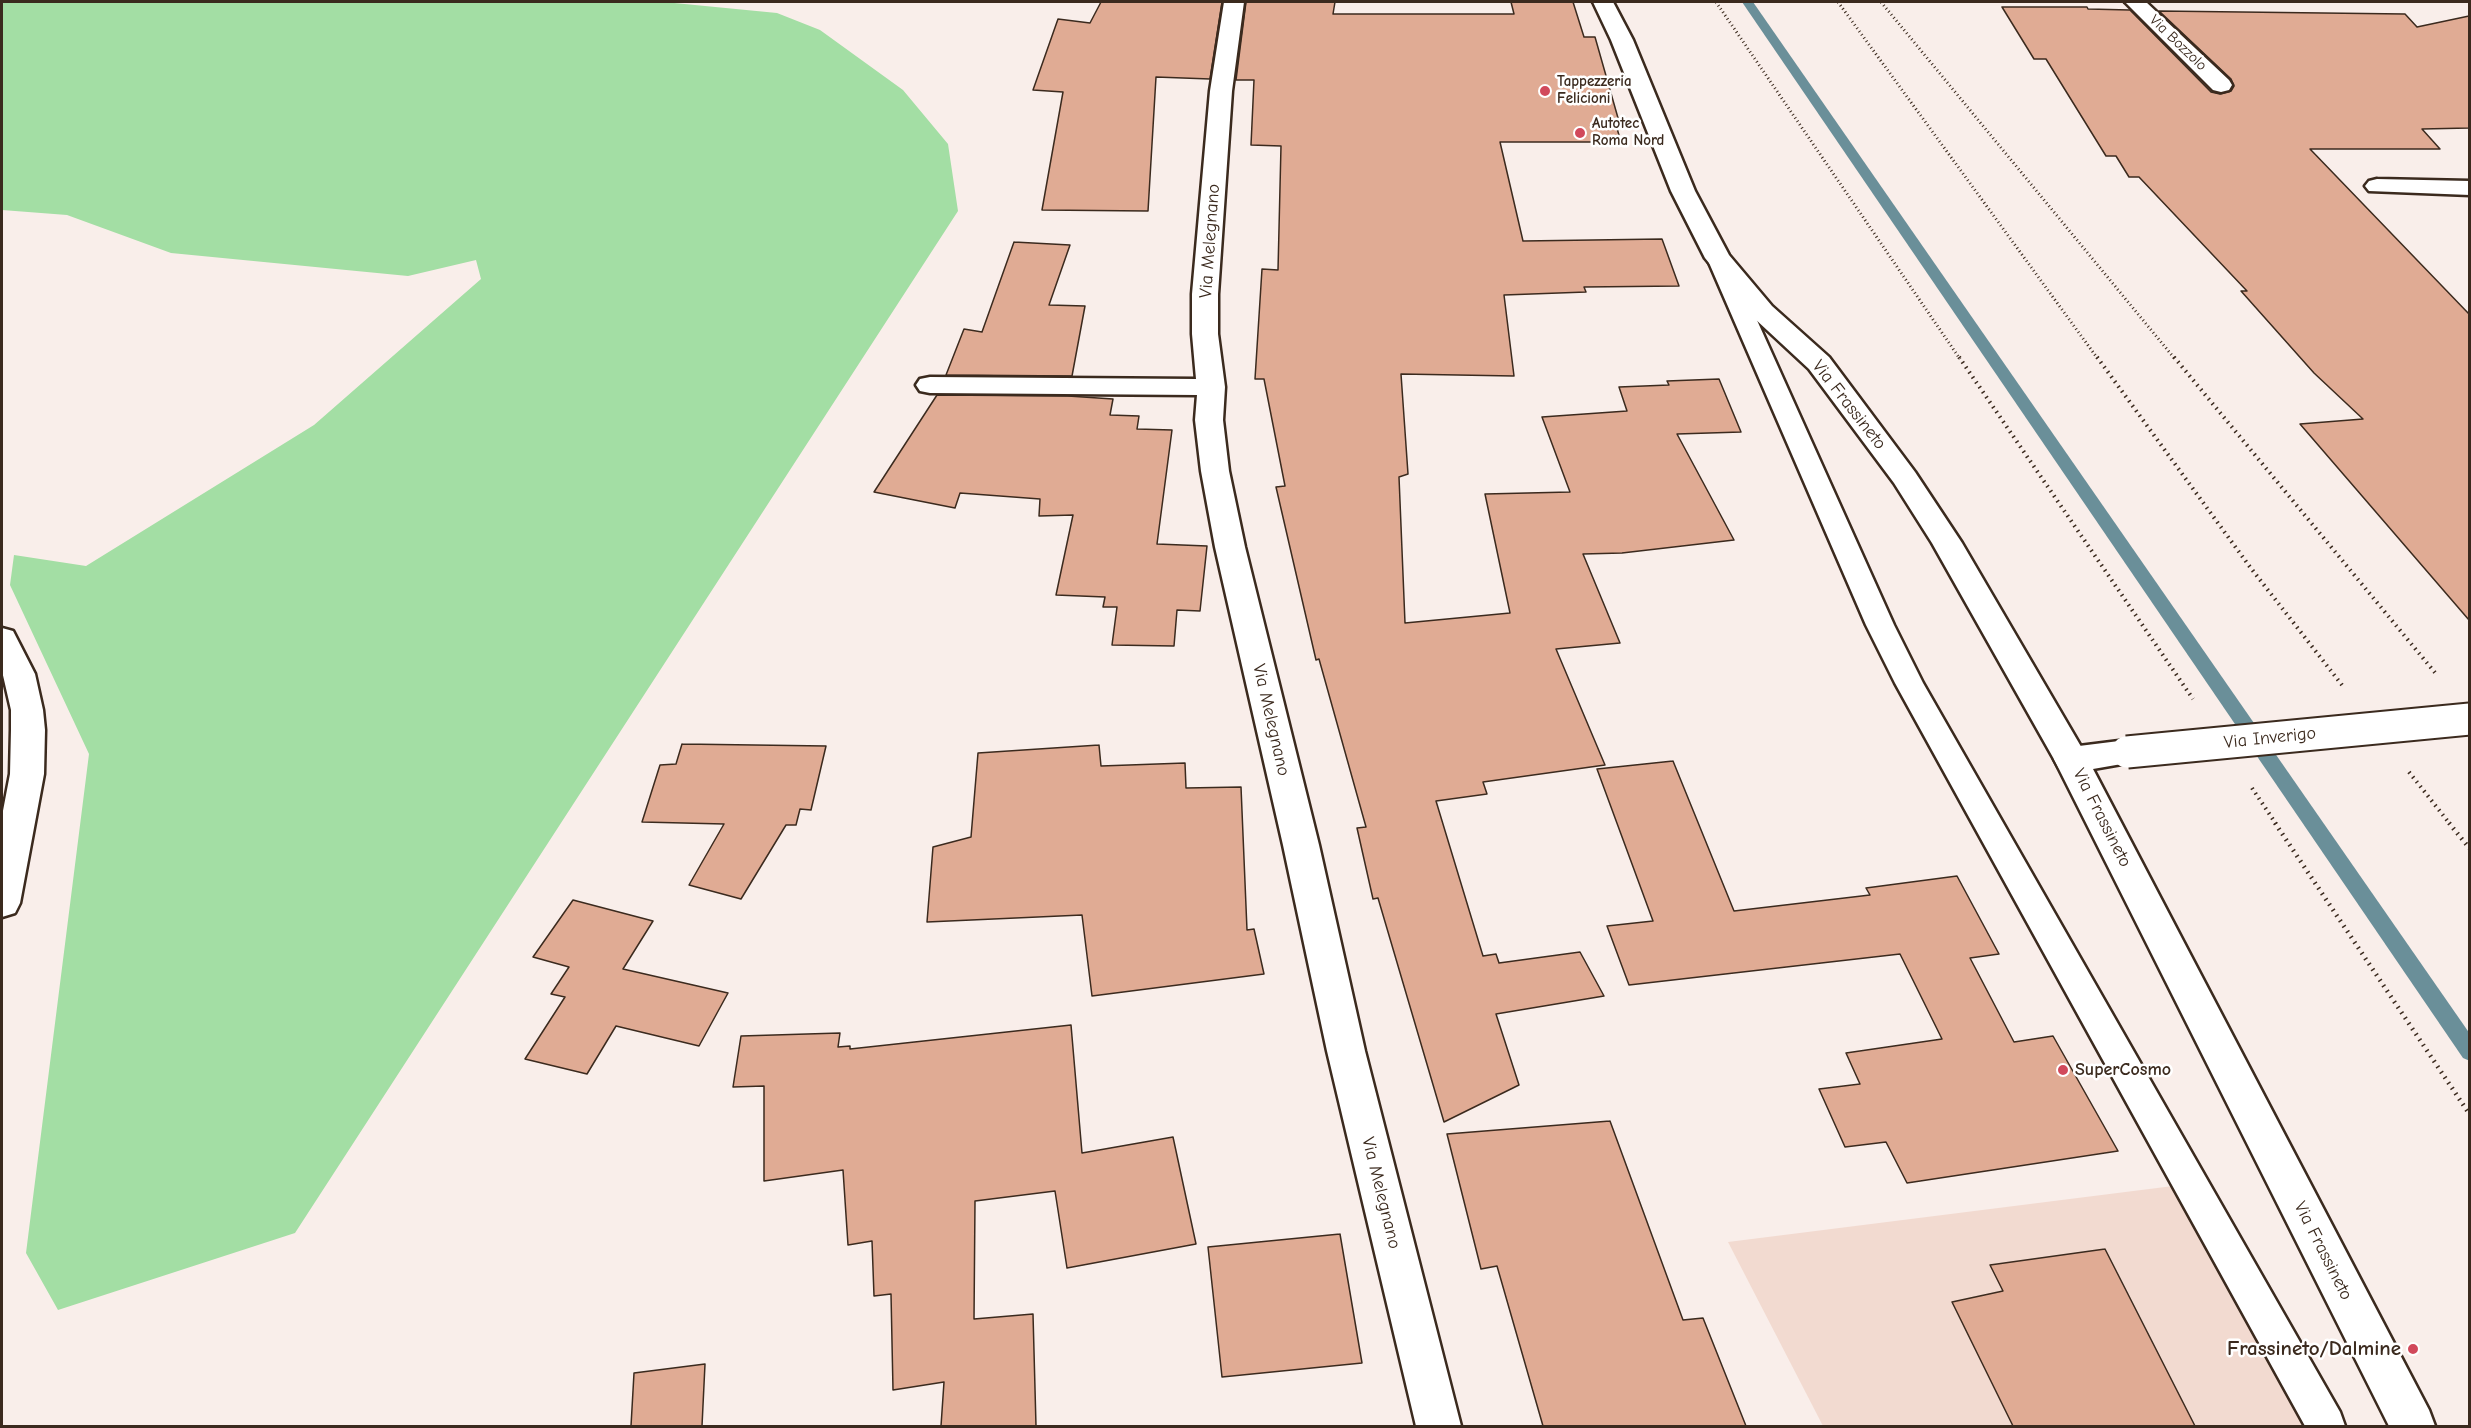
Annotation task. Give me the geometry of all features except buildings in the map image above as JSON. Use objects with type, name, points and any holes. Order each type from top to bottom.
[{"type":"street","name":"Via Melegnano","points":[[1234,2],[1221,91],[1207,253],[1205,334],[1211,387],[1209,420],[1212,448],[1230,548],[1301,845],[1349,1062],[1439,1426]]},
{"type":"street","name":"Via Frassineto","points":[[1604,2],[1622,40],[1683,192],[1718,258],[1762,312],[1819,363],[1905,478],[1947,543],[2071,759],[2413,1426]]},
{"type":"street","name":"Via Bozzolo","points":[[2135,2],[2221,85]]},
{"type":"street","points":[[2377,186],[2469,188]]},
{"type":"street","points":[[930,386],[1211,387]]},
{"type":"street","points":[[2,639],[19,674],[27,710],[28,730],[26,784],[2,903]]},
{"type":"street","name":"Via Inverigo","points":[[2071,759],[2469,719]]},
{"type":"lane","name":"Via Frassineto","points":[[1718,258],[1875,614],[1909,683],[2326,1426]]},
{"type":"path","points":[[1716,2],[2195,701]]},
{"type":"path","points":[[1838,2],[2250,567],[2345,689]]},
{"type":"path","points":[[1881,2],[2439,678]]},
{"type":"path","points":[[2404,765],[2469,849]]},
{"type":"path","points":[[2247,780],[2469,1115]]},
{"type":"shaded area","points":[[2181,1185],[2306,1426],[1823,1426],[1728,1242]]},
{"type":"green space","points":[[2,2],[664,2],[777,13],[820,30],[903,90],[948,144],[958,211],[295,1233],[58,1310],[26,1253],[89,754],[10,585],[14,555],[86,566],[314,425],[481,279],[476,260],[408,276],[171,253],[67,215],[2,210]]},
{"type":"waterway","points":[[1748,2],[2470,1052]]},
{"type":"place","name":"Tappezzeria Felicioni","points":[[1545,91]]},
{"type":"place","name":"Autotec Roma Nord","points":[[1580,133]]},
{"type":"place","name":"SuperCosmo","points":[[2063,1070]]},
{"type":"place","name":"Frassineto/Dalmine","points":[[2413,1349]]}]
